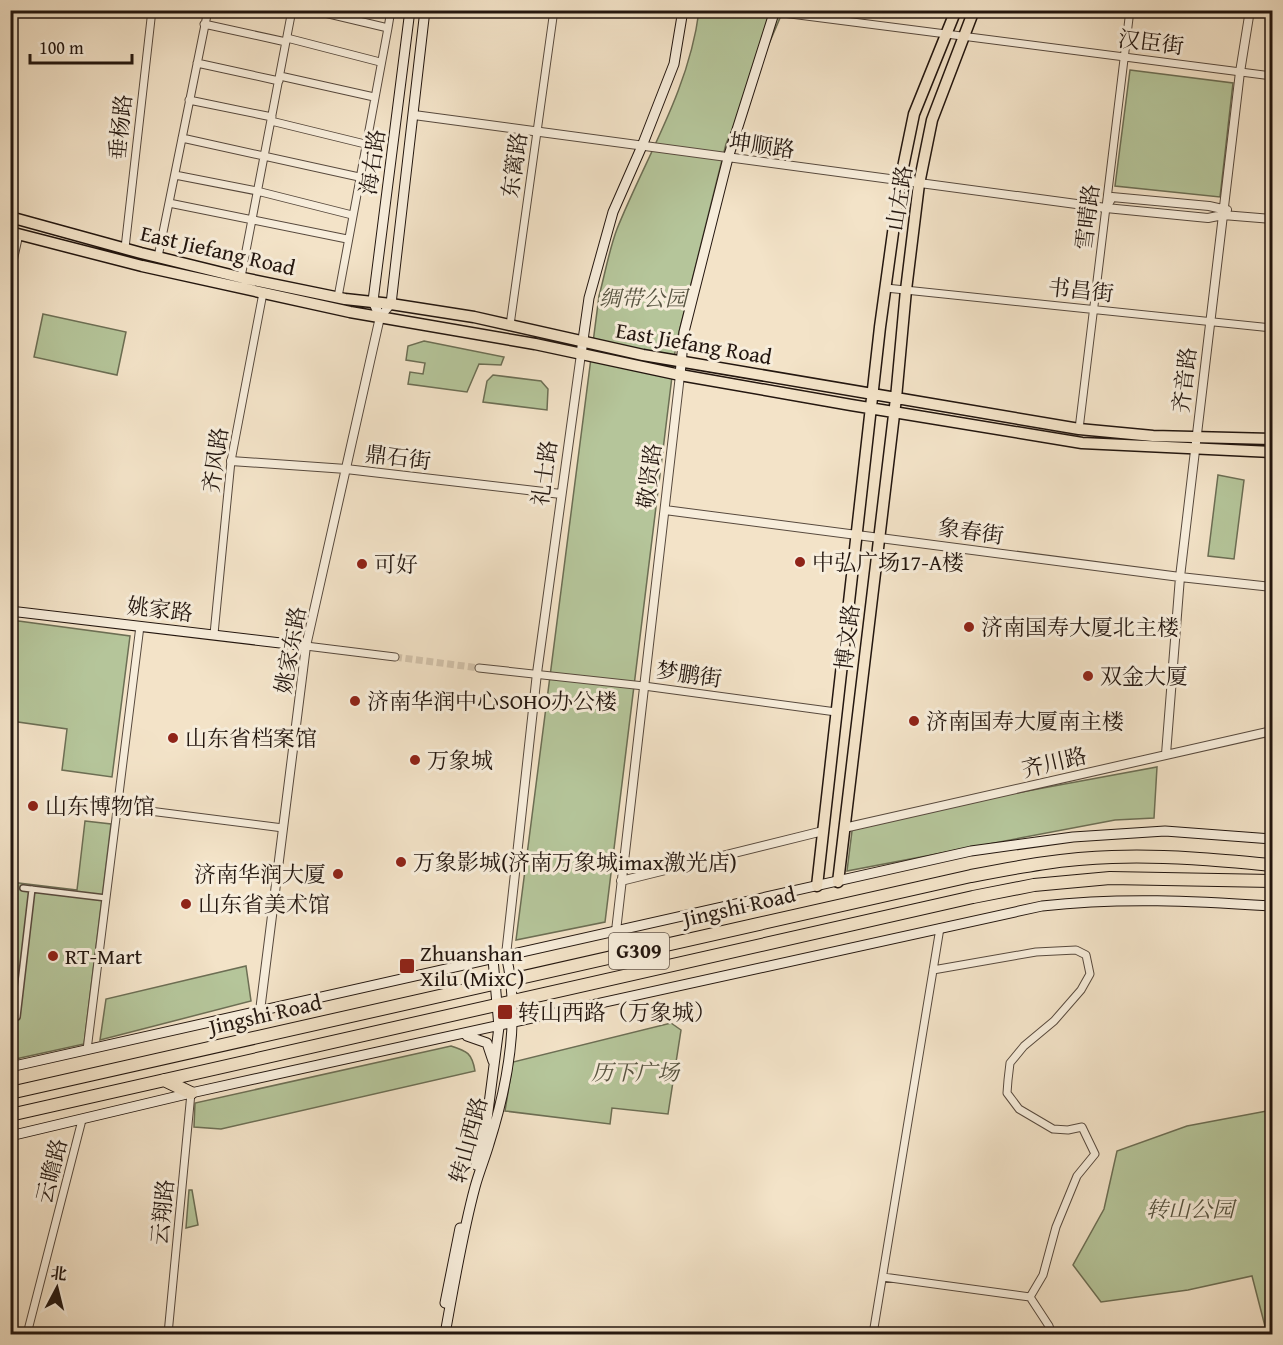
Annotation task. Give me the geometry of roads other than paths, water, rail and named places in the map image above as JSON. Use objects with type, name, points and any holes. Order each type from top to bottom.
[{"type":"highway","name":"Jingshi Road","points":[[10,1093],[960,878],[1033,864],[1111,857],[1174,856],[1272,865]]},
{"type":"highway","name":"Jingshi Road","points":[[10,1115],[513,1000],[1034,885],[1110,878],[1272,881]]},
{"type":"highway","points":[[164,1080],[191,1093]]},
{"type":"main road","name":"海右路","points":[[373,302],[411,10]]},
{"type":"main road","name":"海右路","points":[[392,304],[425,10]]},
{"type":"main road","name":"礼士路","points":[[580,354],[589,298],[614,212],[674,64],[683,10]]},
{"type":"main road","name":"山左路","points":[[871,408],[900,182],[914,114],[956,10]]},
{"type":"main road","name":"山左路","points":[[896,398],[919,184],[932,120],[974,10]]},
{"type":"main road","name":"敬贤路","points":[[680,375],[684,332],[728,158],[775,11]]},
{"type":"main road","name":"East Jiefang Road","points":[[10,217],[241,277],[338,297],[474,317],[582,342],[681,361],[1079,429],[1272,452]]},
{"type":"main road","name":"East Jiefang Road","points":[[15,233],[142,266],[380,317],[531,343],[680,375],[1024,435],[1082,443],[1195,444],[1272,439]]},
{"type":"main road","points":[[373,302],[380,317]]},
{"type":"main road","name":"博文路","points":[[838,882],[896,398]]},
{"type":"main road","name":"博文路","points":[[817,886],[871,408]]},
{"type":"main road","name":"姚家路","points":[[10,611],[306,646]]},
{"type":"main road","name":"Jingshi Road","points":[[10,1067],[971,851],[1073,837],[1165,831],[1272,839]]},
{"type":"main road","points":[[10,1136],[191,1093],[500,1027],[1042,906],[1090,901],[1173,900],[1272,906]]},
{"type":"main road","name":"转山西路","points":[[445,1335],[465,1230],[475,1186],[490,1142],[514,1023],[512,979],[506,955]]},
{"type":"main road","name":"转山西路","points":[[439,1335],[455,1246],[487,1119],[495,1069],[500,1027],[493,959]]},
{"type":"main road","points":[[462,1035],[487,1043],[492,1053],[495,1069]]},
{"type":"street","name":"垂杨路","points":[[125,248],[152,10]]},
{"type":"street","points":[[158,257],[207,10]]},
{"type":"street","points":[[241,277],[292,10]]},
{"type":"street","points":[[312,10],[333,13],[388,28]]},
{"type":"street","points":[[338,297],[391,10]]},
{"type":"street","name":"东篱路","points":[[510,325],[554,10]]},
{"type":"street","name":"雪晴路","points":[[1079,429],[1130,10]]},
{"type":"street","name":"齐音路","points":[[1166,754],[1180,577],[1195,444],[1240,72],[1250,10]]},
{"type":"street","name":"汉臣街","points":[[775,11],[1272,76]]},
{"type":"street","points":[[204,24],[380,62]]},
{"type":"street","points":[[197,63],[374,97]]},
{"type":"street","points":[[189,100],[365,144]]},
{"type":"street","name":"坤顺路","points":[[414,115],[1106,208],[1208,218],[1223,213],[1272,213]]},
{"type":"street","points":[[182,138],[359,177]]},
{"type":"street","points":[[175,175],[257,191],[352,215]]},
{"type":"street","points":[[169,204],[347,239]]},
{"type":"street","name":"坤顺路","points":[[1223,213],[1272,219]]},
{"type":"street","points":[[10,275],[15,233]]},
{"type":"street","name":"书昌街","points":[[886,288],[1272,328]]},
{"type":"street","name":"齐风路","points":[[213,634],[231,461],[263,293]]},
{"type":"street","points":[[380,317],[392,304]]},
{"type":"street","name":"姚家东路","points":[[260,1011],[306,646],[380,317]]},
{"type":"street","name":"礼士路","points":[[506,955],[537,673],[580,354]]},
{"type":"street","name":"敬贤路","points":[[613,957],[680,375]]},
{"type":"street","name":"鼎石街","points":[[231,461],[346,469],[561,494]]},
{"type":"street","name":"象春街","points":[[664,510],[1272,587]]},
{"type":"street","points":[[87,1050],[140,626]]},
{"type":"street","points":[[306,646],[395,657]]},
{"type":"street","name":"梦鹏街","points":[[479,668],[644,686],[836,712]]},
{"type":"street","name":"齐川路","points":[[844,828],[1272,731]]},
{"type":"street","points":[[117,807],[283,828]]},
{"type":"street","points":[[621,881],[823,831]]},
{"type":"street","points":[[23,888],[106,898]]},
{"type":"street","points":[[10,1016],[17,1017],[32,889]]},
{"type":"street","points":[[873,1335],[940,928]]},
{"type":"street","points":[[933,970],[1036,952],[1076,950],[1086,955],[1090,974],[1081,990],[1054,1021],[1024,1046],[1010,1063],[1007,1093],[1019,1108],[1053,1129],[1068,1130],[1082,1127],[1095,1154],[1077,1176],[1056,1227],[1043,1275],[1030,1297]]},
{"type":"street","name":"云翔路","points":[[168,1335],[191,1093]]},
{"type":"street","name":"云瞻路","points":[[27,1335],[82,1120]]},
{"type":"street","points":[[883,1277],[1030,1297],[1049,1326],[1052,1335]]},
{"type":"tunnel","points":[[395,657],[479,668]]},
{"type":"place","name":"中弘广场17-A楼","points":[[800,562]]},
{"type":"place","name":"可好","points":[[362,564]]},
{"type":"place","name":"济南国寿大厦北主楼","points":[[969,627]]},
{"type":"place","name":"双金大厦","points":[[1088,676]]},
{"type":"place","name":"济南华润中心SOHO办公楼","points":[[355,701]]},
{"type":"place","name":"济南国寿大厦南主楼","points":[[914,721]]},
{"type":"place","name":"山东省档案馆","points":[[173,738]]},
{"type":"place","name":"万象城","points":[[415,760]]},
{"type":"place","name":"山东博物馆","points":[[33,806]]},
{"type":"place","name":"万象影城(济南万象城imax激光店)","points":[[401,862]]},
{"type":"place","name":"济南华润大厦","points":[[338,874]]},
{"type":"place","name":"山东省美术馆","points":[[186,904]]},
{"type":"place","name":"RT-Mart","points":[[53,956]]},
{"type":"place","name":"Zhuanshan Xilu (MixC)","points":[[407,966]]},
{"type":"place","name":"转山西路（万象城）","points":[[505,1012]]},
{"type":"park label","name":"绸带公园","points":[[643,298]]},
{"type":"park label","name":"历下广场","points":[[635,1072]]},
{"type":"park label","name":"转山公园","points":[[1190,1209]]}]
